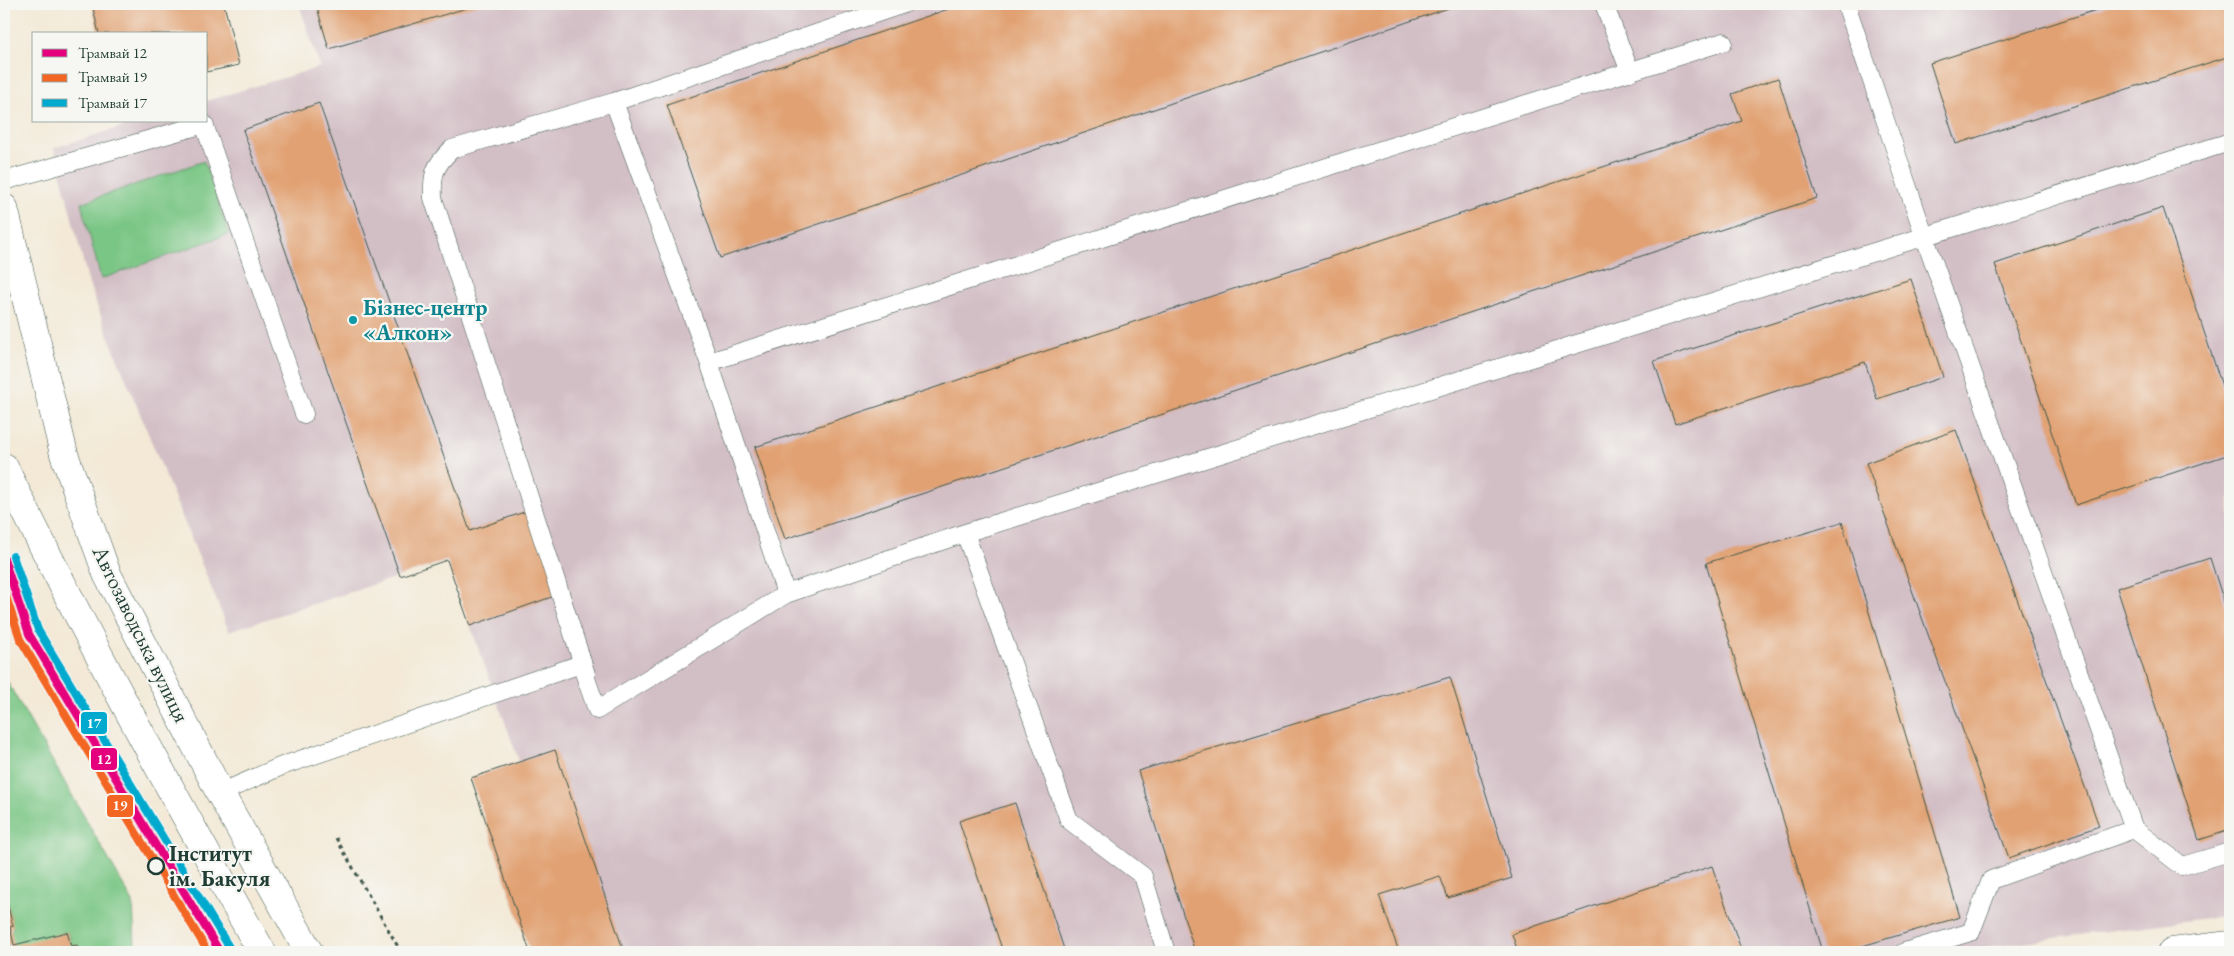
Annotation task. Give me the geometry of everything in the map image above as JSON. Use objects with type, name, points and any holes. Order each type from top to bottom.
[{"type":"main road","name":"Автозаводська вулиця","points":[[4,208],[64,454],[107,574],[220,793],[309,952]]},
{"type":"main road","name":"Автозаводська вулиця","points":[[4,467],[73,608],[182,812],[262,952]]},
{"type":"main road","points":[[2172,952],[2230,945]]},
{"type":"lane","points":[[598,710],[434,198],[432,179],[438,163],[452,150],[614,102],[904,4]]},
{"type":"lane","points":[[1604,4],[1630,72]]},
{"type":"lane","points":[[1846,4],[1925,238],[2134,829],[2182,866],[2230,852]]},
{"type":"lane","points":[[709,362],[1723,42]]},
{"type":"lane","points":[[614,102],[709,362],[786,594]]},
{"type":"lane","points":[[4,181],[204,124],[304,414]]},
{"type":"lane","points":[[598,710],[786,594],[966,533],[1925,238],[2230,142]]},
{"type":"lane","points":[[966,533],[1069,820],[1143,876],[1166,952]]},
{"type":"lane","points":[[220,793],[282,766],[581,664],[598,710]]},
{"type":"lane","points":[[1904,952],[1971,932],[1991,880],[2134,829]]},
{"type":"path","points":[[336,838],[401,952]]},
{"type":"shaded area","points":[[299,4],[2230,4],[2230,915],[1985,947],[1968,952],[530,952],[471,778],[519,761],[447,561],[229,631],[114,350],[89,284],[54,148],[138,122],[208,122],[208,100],[320,67]]},
{"type":"green space","points":[[204,161],[229,234],[101,279],[81,203]]},
{"type":"green space","points":[[4,676],[133,902],[135,944],[139,952],[78,952],[77,946],[72,947],[68,933],[14,947],[9,931],[13,929],[6,897],[4,897]]},
{"type":"building","points":[[92,4],[224,4],[239,65],[208,72],[208,32],[99,32]]},
{"type":"building","points":[[316,4],[480,4],[329,49]]},
{"type":"building","points":[[963,4],[1460,4],[720,258],[667,105]]},
{"type":"building","points":[[2115,4],[2230,4],[2230,56],[1956,144],[1930,63]]},
{"type":"building","points":[[1778,78],[1817,198],[785,539],[755,447],[1742,121],[1732,94]]},
{"type":"building","name":"Бізнес-центр «Алкон»","points":[[319,103],[470,531],[530,510],[560,594],[470,626],[447,560],[400,576],[243,130]]},
{"type":"building","points":[[2163,208],[2230,410],[2230,454],[2076,505],[1995,264]]},
{"type":"building","points":[[1911,279],[1943,377],[1877,399],[1865,362],[1675,424],[1654,361]]},
{"type":"building","points":[[1956,430],[2099,826],[2009,858],[1866,463]]},
{"type":"building","points":[[1842,522],[1960,917],[1842,952],[1823,952],[1706,563]]},
{"type":"building","points":[[2210,558],[2230,621],[2230,830],[2199,840],[2117,588]]},
{"type":"building","points":[[1450,677],[1512,878],[1448,898],[1440,876],[1379,895],[1399,952],[1195,952],[1138,771]]},
{"type":"building","points":[[555,750],[624,952],[530,952],[471,778]]},
{"type":"building","points":[[1015,803],[1065,952],[1003,952],[959,821]]},
{"type":"building","points":[[1712,866],[1742,952],[1518,952],[1512,934]]},
{"type":"building","points":[[4,895],[13,926],[10,927],[14,945],[67,932],[71,946],[77,945],[79,952],[12,952],[10,944],[4,946]]},
{"type":"tram line","name":"17","points":[[13,556],[38,630],[229,947]]},
{"type":"tram line","name":"12","points":[[4,559],[29,634],[220,952]]},
{"type":"tram line","name":"19","points":[[4,590],[20,639],[208,952]]},
{"type":"place","name":"Бізнес-центр «Алкон»","points":[[353,320]]},
{"type":"place","name":"Інститут ім. Бакуля","points":[[156,866]]}]
